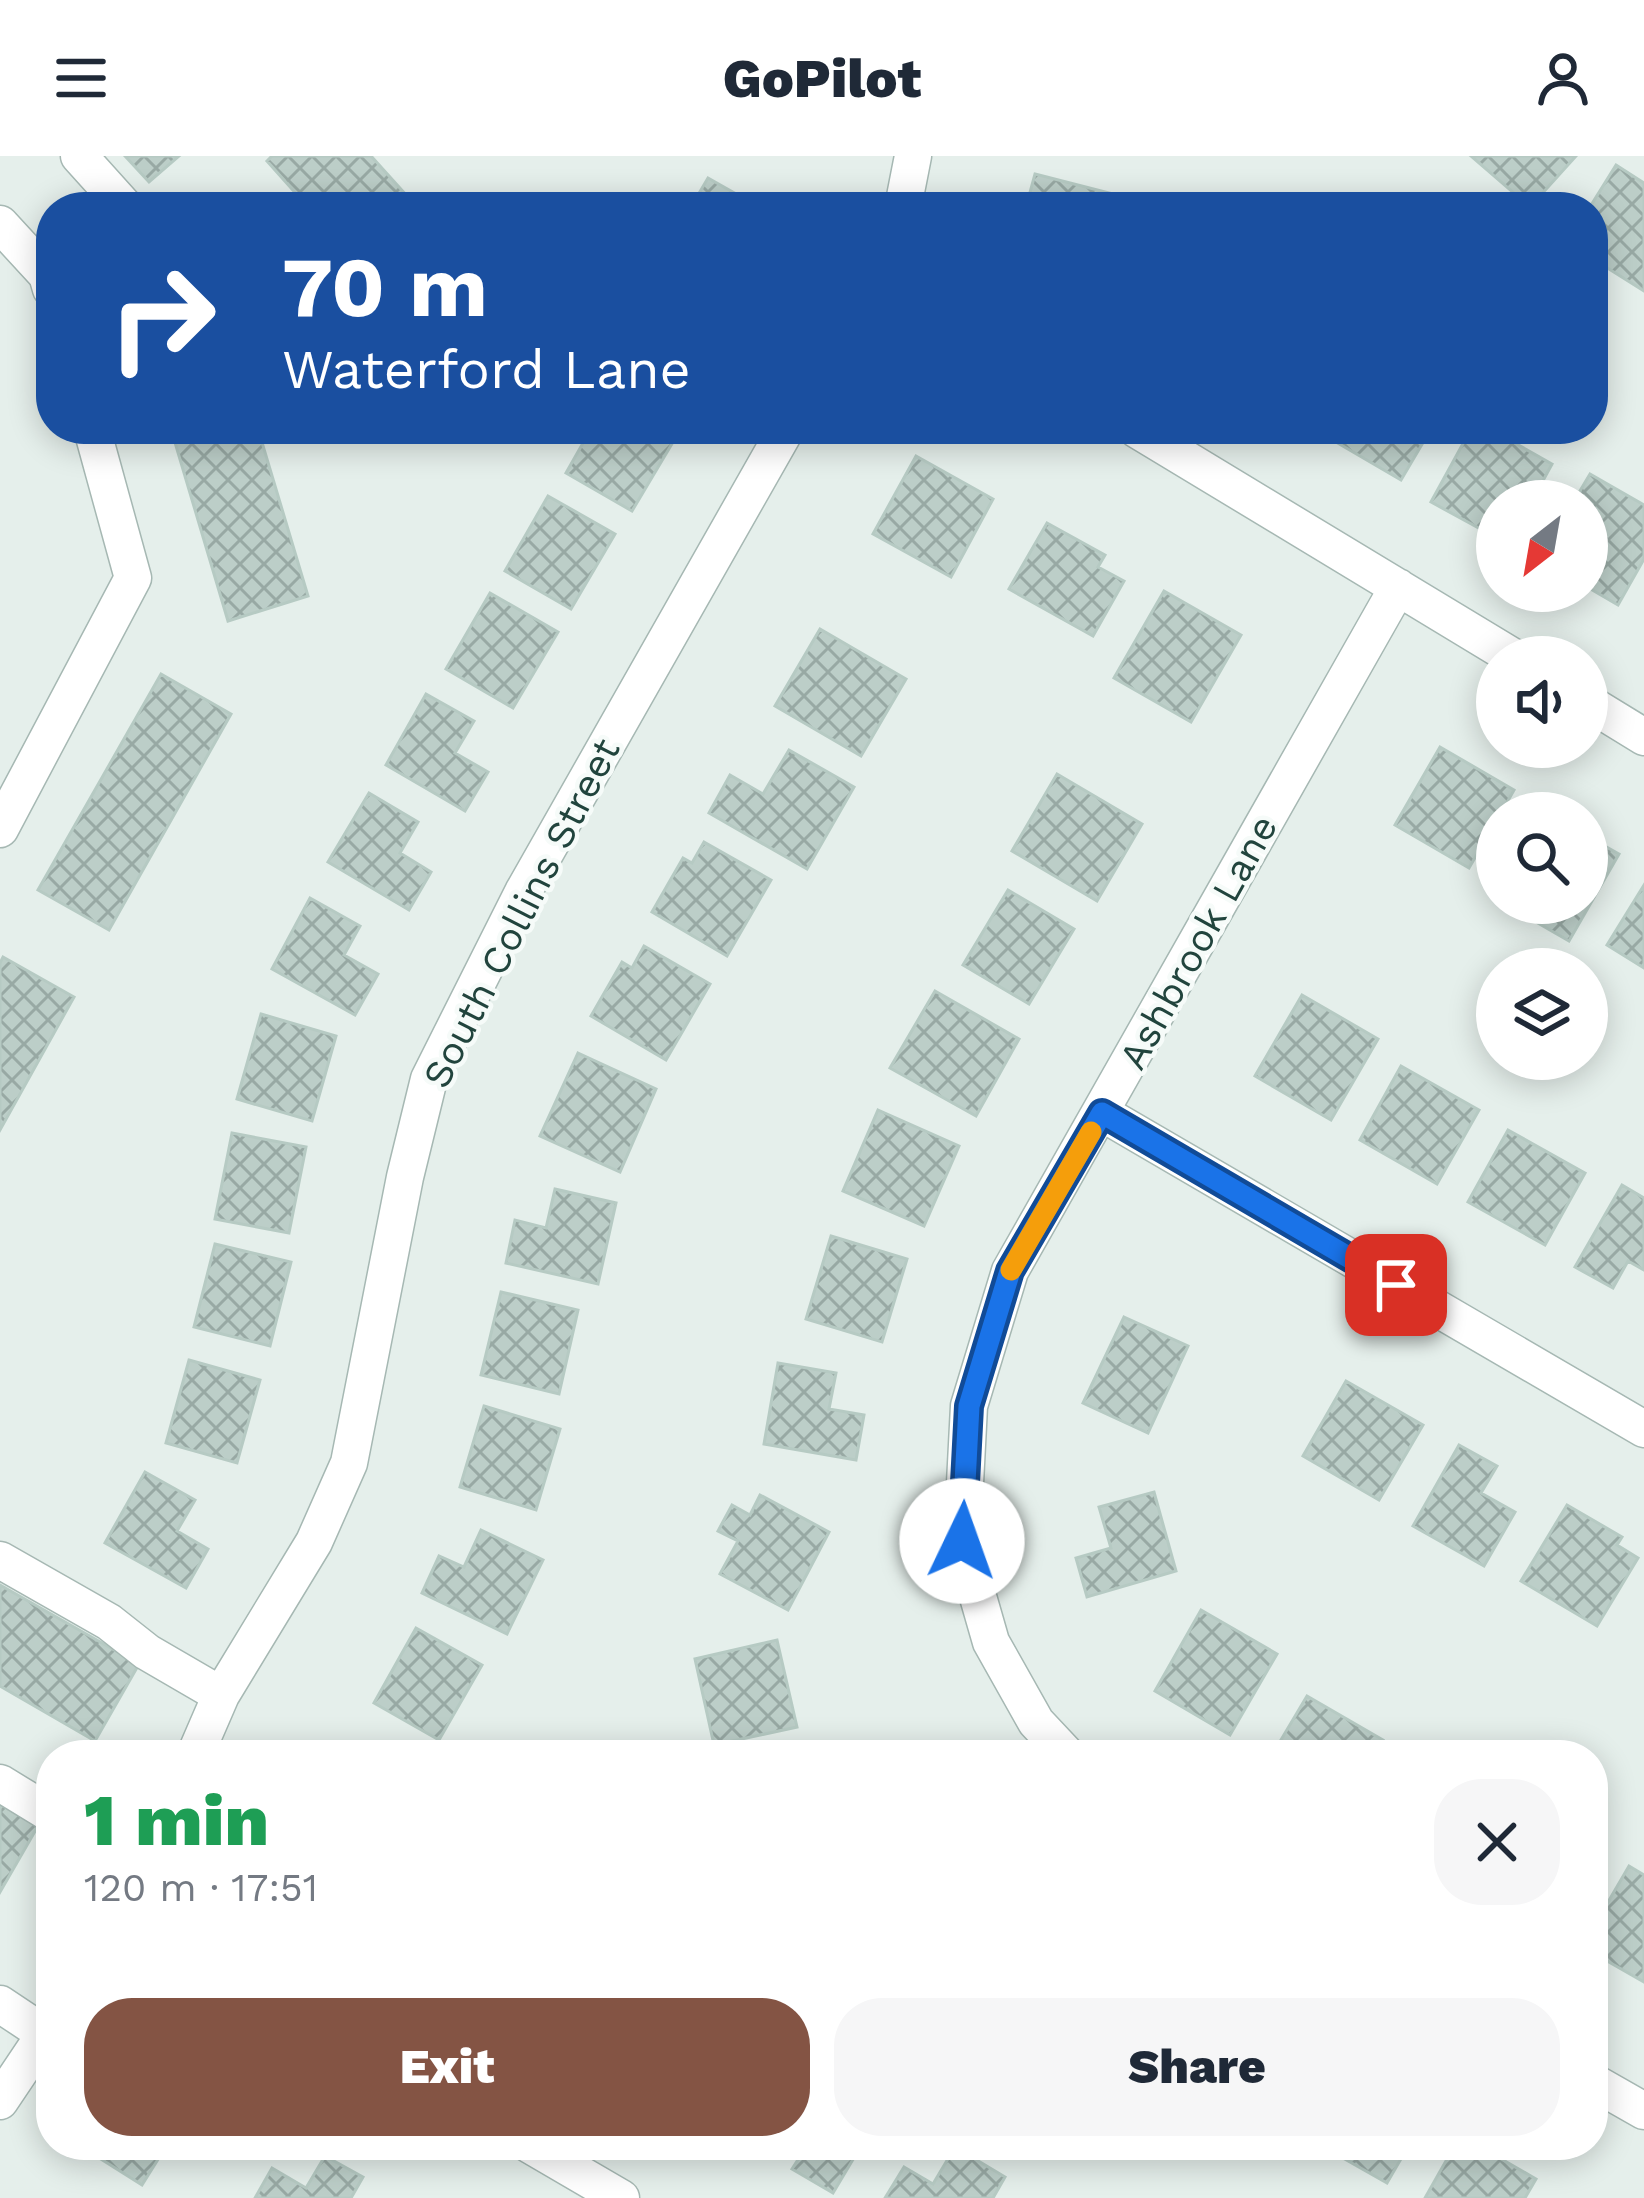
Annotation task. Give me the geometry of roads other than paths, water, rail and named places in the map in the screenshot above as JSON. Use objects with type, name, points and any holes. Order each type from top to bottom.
[{"type":"street","points":[[79,156],[111,192]]},
{"type":"street","points":[[906,192],[913,156]]},
{"type":"street","points":[[0,224],[36,262]]},
{"type":"street","points":[[0,829],[133,578],[96,444]]},
{"type":"street","name":"South Collins Street","points":[[202,1740],[221,1695],[314,1542],[349,1463],[429,1079],[523,892],[778,444]]},
{"type":"street","points":[[1161,444],[1478,636]]},
{"type":"street","name":"Ashbrook Lane","points":[[1053,1740],[1036,1722],[991,1642],[962,1541],[969,1406],[1010,1271],[1398,587]]},
{"type":"street","points":[[1608,715],[1644,737]]},
{"type":"street","points":[[1102,1113],[1644,1429]]},
{"type":"street","points":[[0,1560],[109,1622],[148,1652],[221,1695]]},
{"type":"street","points":[[0,1783],[36,1805]]},
{"type":"street","points":[[0,2004],[36,2024]]},
{"type":"street","points":[[0,2102],[36,2048]]},
{"type":"street","points":[[1608,2091],[1644,2111]]},
{"type":"street","points":[[556,2160],[621,2198]]}]
